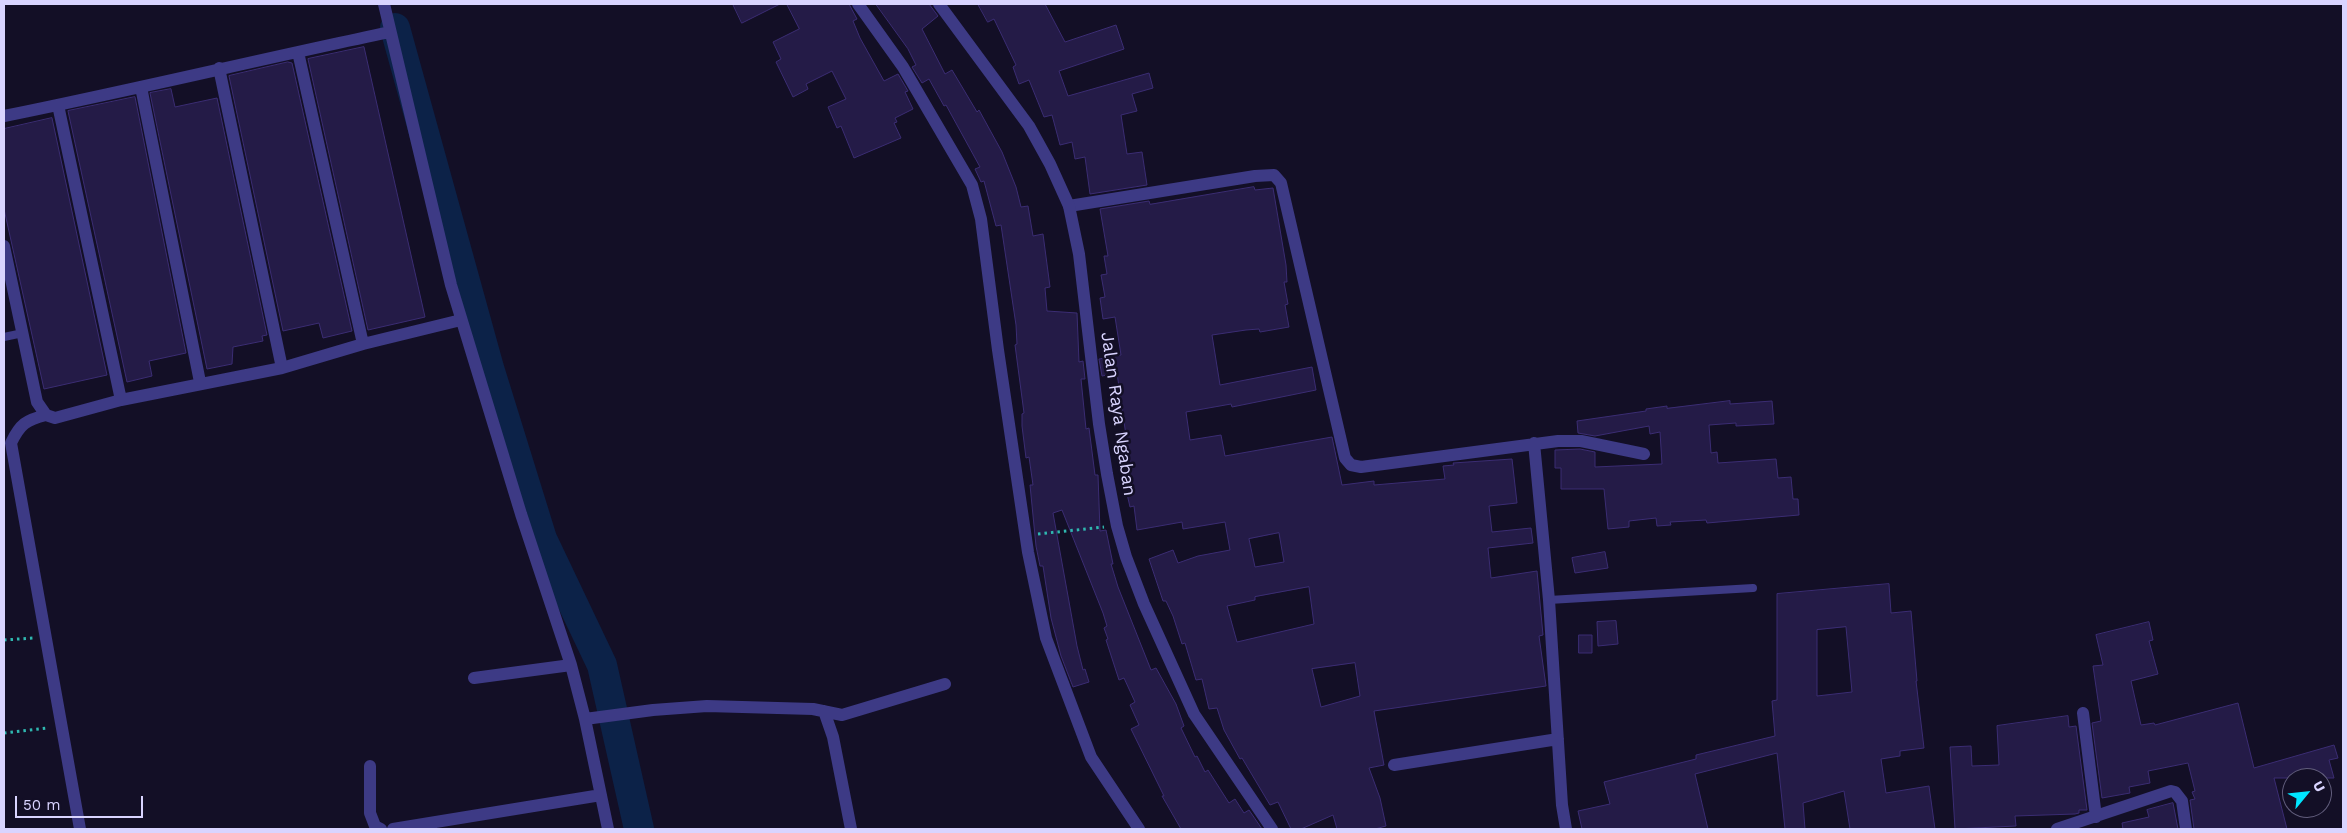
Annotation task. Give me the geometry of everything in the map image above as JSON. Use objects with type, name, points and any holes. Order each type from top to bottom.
[{"type":"street","points":[[384,4],[461,320],[571,665],[585,719],[608,829]]},
{"type":"street","points":[[858,4],[903,67],[972,186],[981,219],[1028,552],[1046,638],[1091,757],[1139,829]]},
{"type":"street","name":"Jalan Raya Ngaban","points":[[939,4],[1029,126],[1050,164],[1069,206],[1079,254],[1105,466],[1117,526],[1126,556],[1144,604],[1194,714],[1272,829]]},
{"type":"street","points":[[4,116],[390,32]]},
{"type":"street","points":[[298,52],[363,344]]},
{"type":"street","points":[[219,68],[282,368]]},
{"type":"street","points":[[141,87],[200,382]]},
{"type":"street","points":[[58,105],[121,400]]},
{"type":"street","points":[[1069,206],[1255,176],[1274,175],[1280,183],[1345,458],[1352,465],[1361,467],[1534,443],[1581,441],[1644,454]]},
{"type":"street","points":[[4,246],[37,402],[46,415]]},
{"type":"street","points":[[80,829],[11,443],[18,428],[31,419],[46,415],[55,418],[121,400],[200,382],[282,368],[363,344],[461,320]]},
{"type":"street","points":[[1534,443],[1549,600],[1562,804],[1566,829]]},
{"type":"street","points":[[474,678],[571,665]]},
{"type":"street","points":[[585,719],[654,710],[708,706],[814,709],[850,714],[945,684]]},
{"type":"street","points":[[824,711],[833,738],[851,829]]},
{"type":"street","points":[[2083,713],[2096,817]]},
{"type":"street","points":[[1394,765],[1558,739]]},
{"type":"street","points":[[370,766],[370,813],[375,826],[381,829]]},
{"type":"street","points":[[2056,829],[2171,791],[2175,792],[2182,801],[2186,829]]},
{"type":"street","points":[[393,829],[601,795]]},
{"type":"lane","points":[[4,337],[23,333]]},
{"type":"lane","points":[[1549,600],[1754,588]]},
{"type":"path","points":[[1045,534],[1092,528]]},
{"type":"path","points":[[4,640],[47,637]]},
{"type":"path","points":[[4,733],[63,726]]},
{"type":"building","points":[[733,4],[780,4],[742,23]]},
{"type":"building","points":[[787,4],[849,4],[857,19],[853,21],[860,38],[884,81],[898,74],[908,91],[905,92],[913,109],[895,118],[897,122],[894,123],[901,138],[854,158],[841,126],[837,128],[828,107],[846,99],[832,71],[806,84],[808,89],[793,97],[776,62],[781,59],[773,42],[799,29]]},
{"type":"building","points":[[876,4],[929,4],[938,16],[922,29],[945,74],[952,70],[977,112],[979,110],[1002,152],[1016,187],[1021,207],[1028,206],[1033,236],[1043,234],[1050,287],[1045,288],[1047,311],[1077,313],[1079,362],[1083,361],[1085,379],[1081,379],[1086,429],[1089,428],[1095,475],[1098,475],[1100,531],[1106,530],[1113,564],[1111,564],[1118,587],[1151,670],[1156,668],[1176,704],[1184,726],[1181,728],[1195,757],[1197,756],[1205,772],[1208,770],[1229,803],[1235,799],[1244,813],[1249,810],[1262,829],[1181,829],[1162,796],[1164,796],[1131,729],[1139,725],[1130,705],[1135,702],[1124,678],[1119,680],[1106,640],[1108,639],[1104,628],[1107,626],[1103,613],[1062,510],[1053,513],[1077,646],[1083,670],[1085,669],[1089,682],[1073,687],[1061,656],[1051,618],[1043,566],[1040,566],[1036,546],[1030,485],[1033,485],[1029,457],[1026,458],[1022,426],[1022,414],[1024,413],[1015,345],[1017,344],[1016,325],[1001,225],[996,226],[984,181],[981,182],[975,169],[980,167],[946,105],[944,106],[929,79],[922,83],[912,67],[916,65],[908,49]]},
{"type":"building","points":[[978,4],[1045,4],[1065,42],[1116,25],[1124,49],[1059,71],[1068,96],[1149,73],[1153,88],[1132,94],[1137,111],[1121,115],[1127,154],[1142,152],[1147,185],[1090,194],[1085,157],[1075,159],[1072,142],[1060,145],[1052,115],[1044,117],[1029,80],[1019,84],[1013,67],[1016,65],[994,19],[988,22]]},
{"type":"building","points":[[364,47],[425,317],[368,330],[308,59]]},
{"type":"building","points":[[288,62],[292,63],[352,331],[323,338],[319,323],[283,331],[229,76]]},
{"type":"building","points":[[171,89],[175,107],[217,98],[267,335],[262,336],[263,341],[233,347],[232,364],[207,369],[150,93]]},
{"type":"building","points":[[135,97],[186,353],[149,361],[152,376],[127,382],[68,111]]},
{"type":"building","points":[[52,118],[107,375],[44,389],[4,209],[4,129]]},
{"type":"building","points":[[1254,187],[1255,190],[1273,188],[1286,265],[1287,282],[1284,282],[1288,304],[1285,305],[1289,327],[1260,332],[1259,329],[1212,335],[1220,385],[1312,367],[1316,390],[1232,407],[1231,404],[1186,412],[1190,440],[1221,435],[1225,456],[1332,437],[1342,485],[1374,481],[1374,485],[1445,479],[1443,466],[1454,465],[1453,463],[1512,459],[1517,503],[1489,506],[1492,532],[1531,528],[1533,543],[1488,548],[1491,578],[1537,571],[1543,635],[1539,636],[1546,686],[1374,711],[1384,765],[1369,768],[1380,798],[1386,826],[1375,829],[1337,829],[1333,815],[1301,829],[1291,829],[1278,802],[1270,805],[1242,758],[1240,759],[1224,730],[1217,708],[1209,709],[1202,679],[1196,680],[1185,643],[1182,644],[1173,616],[1166,601],[1163,601],[1149,559],[1173,550],[1178,563],[1198,556],[1230,550],[1225,522],[1183,529],[1182,522],[1137,530],[1134,506],[1130,507],[1122,472],[1131,470],[1117,373],[1102,376],[1099,359],[1121,355],[1115,317],[1103,319],[1100,298],[1105,297],[1101,275],[1107,274],[1104,256],[1108,256],[1100,209],[1149,201],[1150,204]],"holes":[[[1279,533],[1284,562],[1255,567],[1249,539]],[[1309,587],[1314,624],[1237,642],[1227,606],[1255,600],[1255,597]],[[1355,663],[1360,696],[1321,707],[1312,669]]]},
{"type":"building","points":[[1730,401],[1730,404],[1772,401],[1774,424],[1736,426],[1736,423],[1709,425],[1711,453],[1717,452],[1718,463],[1776,459],[1778,478],[1791,477],[1793,499],[1798,499],[1799,515],[1707,523],[1706,520],[1670,522],[1671,525],[1657,526],[1656,518],[1629,521],[1629,527],[1608,529],[1604,489],[1561,489],[1561,468],[1555,468],[1555,450],[1580,449],[1595,452],[1595,467],[1662,464],[1660,432],[1650,434],[1649,426],[1595,436],[1578,433],[1577,421],[1667,406],[1667,408]]},
{"type":"building","points":[[1605,552],[1608,568],[1575,573],[1572,558]]},
{"type":"building","points":[[1889,584],[1891,613],[1911,611],[1916,681],[1924,748],[1900,751],[1900,756],[1881,759],[1886,793],[1929,786],[1935,829],[1850,829],[1844,791],[1803,803],[1805,829],[1785,829],[1777,753],[1695,774],[1708,829],[1582,829],[1578,811],[1610,804],[1604,782],[1696,759],[1696,755],[1775,736],[1772,701],[1777,700],[1777,594]],"holes":[[[1846,627],[1852,692],[1817,696],[1817,630]]]},
{"type":"building","points":[[1616,621],[1618,644],[1598,646],[1597,622]]},
{"type":"building","points":[[2149,622],[2153,640],[2149,641],[2158,674],[2131,681],[2141,725],[2154,723],[2155,725],[2238,703],[2254,768],[2334,745],[2338,758],[2329,760],[2331,768],[2282,768],[2282,778],[2274,778],[2282,809],[2282,818],[2284,818],[2287,829],[2194,829],[2190,800],[2195,799],[2192,792],[2195,791],[2188,763],[2148,771],[2150,783],[2129,787],[2130,793],[2102,798],[2092,723],[2101,721],[2093,666],[2103,665],[2096,635]]},
{"type":"building","points":[[1579,635],[1592,635],[1592,653],[1579,653]]},
{"type":"building","points":[[2068,716],[2069,727],[2076,726],[2087,810],[2079,810],[2079,813],[2075,814],[2015,816],[2016,826],[1955,829],[1950,747],[1971,746],[1972,766],[1999,765],[1997,726]]},
{"type":"building","points":[[2173,803],[2178,829],[2123,829],[2122,823],[2149,817],[2147,810]]},
{"type":"waterway","points":[[395,28],[489,368],[542,539],[602,665],[639,829]]}]
